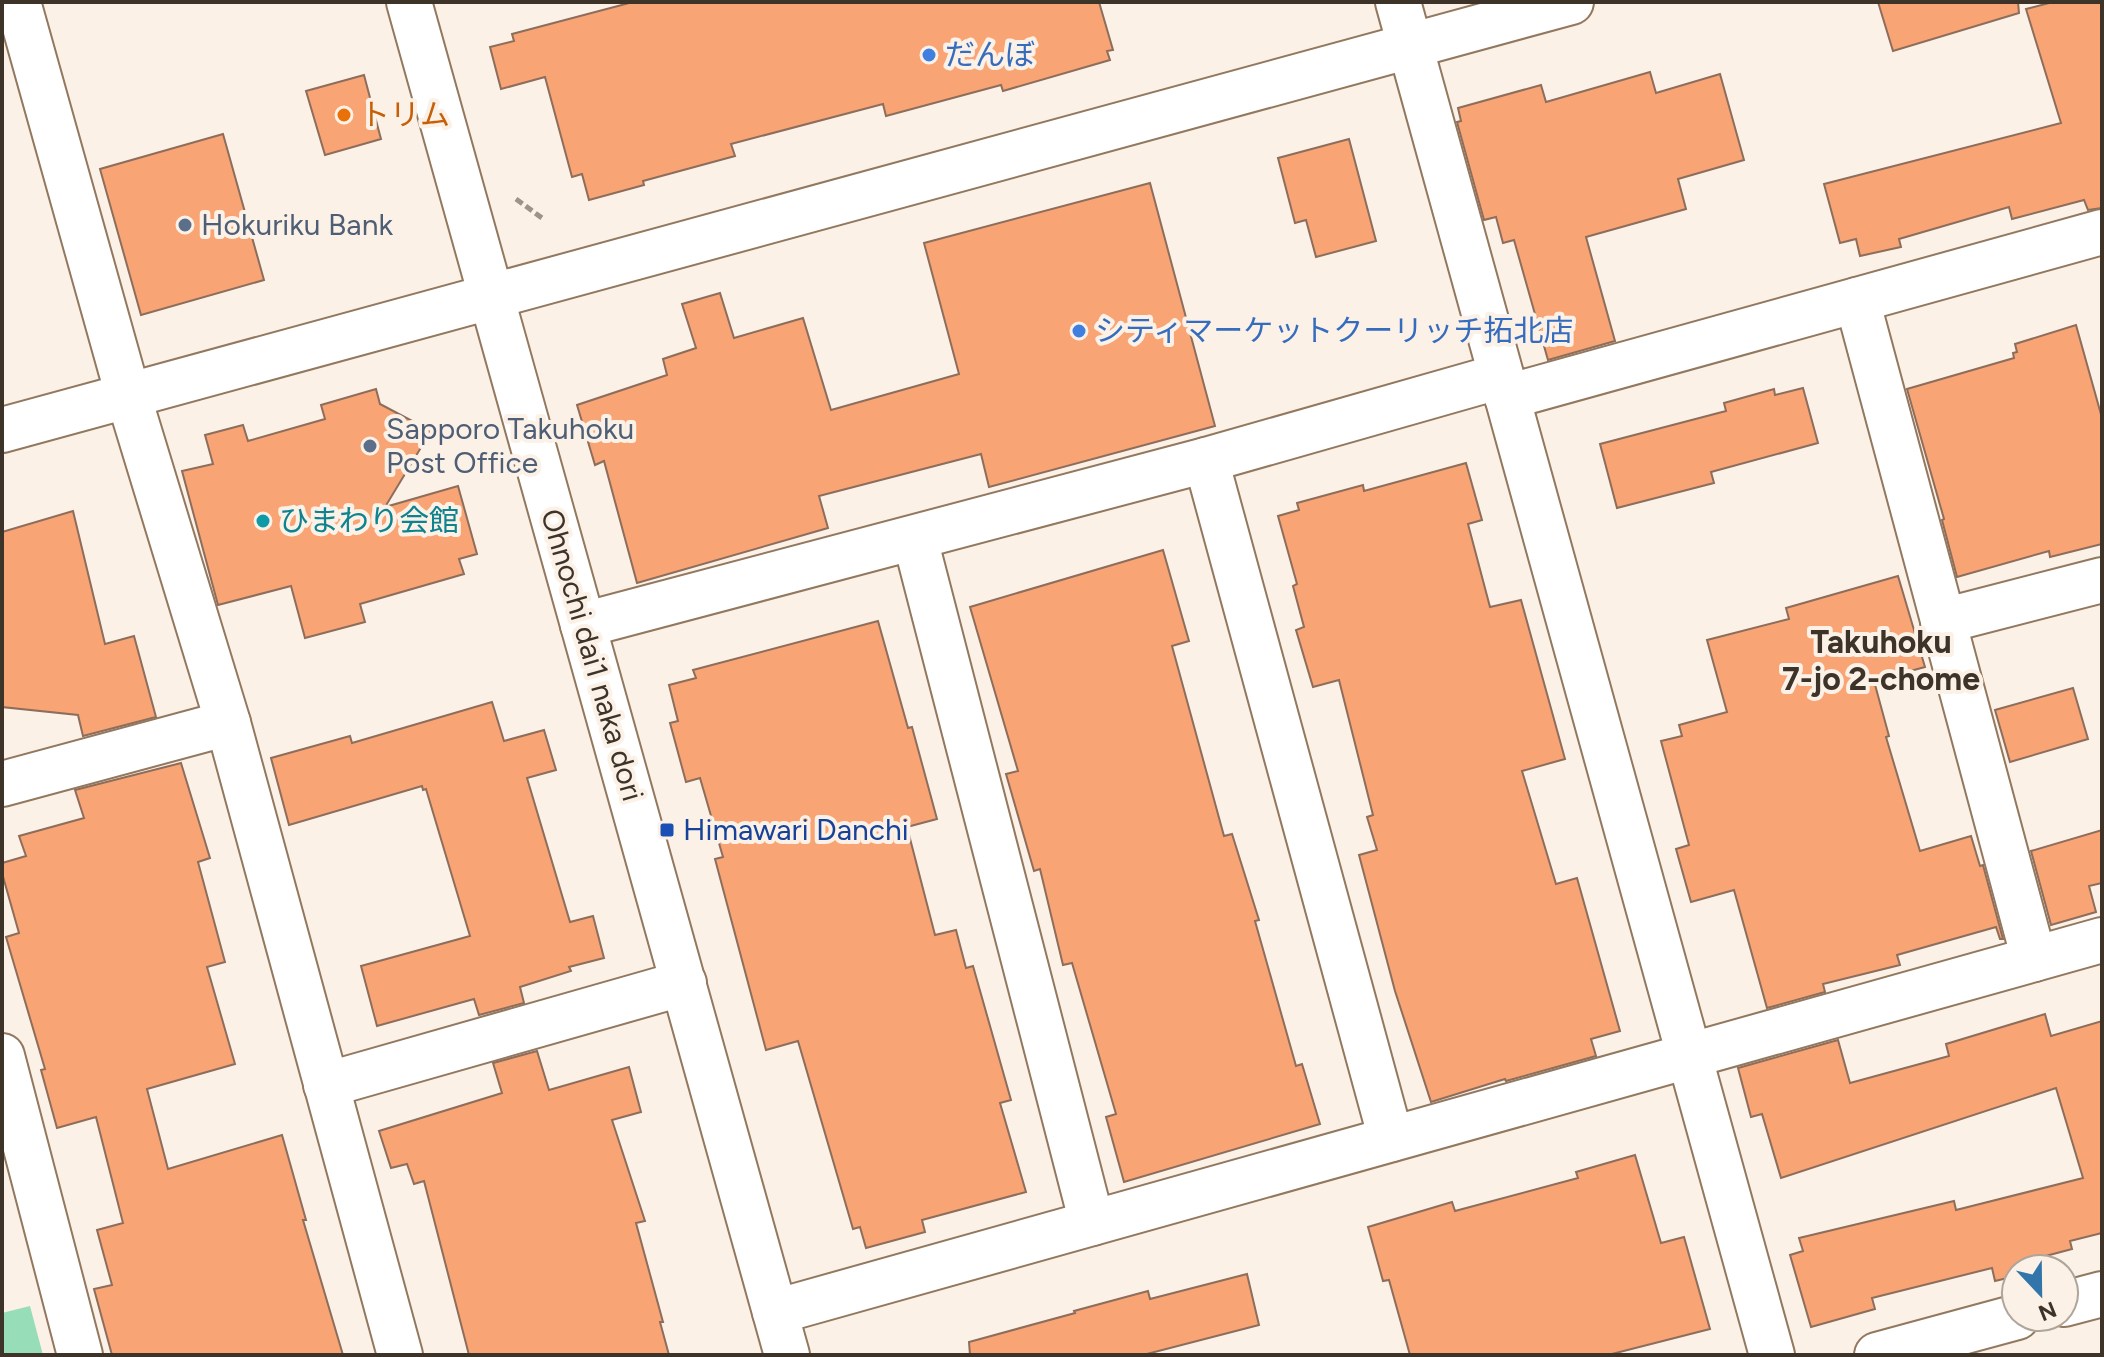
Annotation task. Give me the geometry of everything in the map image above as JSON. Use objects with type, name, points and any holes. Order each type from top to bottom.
[{"type":"street","points":[[18,2],[19,73],[128,395],[228,723],[400,1355]]},
{"type":"street","name":"Ohnochi dai1 naka dori","points":[[409,2],[787,1355]]},
{"type":"street","points":[[1398,2],[1772,1355]]},
{"type":"street","points":[[2,430],[1571,2]]},
{"type":"street","points":[[583,625],[1206,460],[1857,300],[2102,232]]},
{"type":"street","points":[[1857,300],[2034,959]]},
{"type":"street","points":[[1206,460],[1391,1139]]},
{"type":"street","points":[[915,539],[1092,1223]]},
{"type":"street","points":[[1943,621],[2102,580]]},
{"type":"street","points":[[2,784],[228,723]]},
{"type":"street","points":[[775,1312],[2102,940]]},
{"type":"street","points":[[326,1085],[684,983]]},
{"type":"street","points":[[2,1056],[14,1154],[80,1355]]},
{"type":"street","points":[[2080,1300],[2102,1294]]},
{"type":"street","points":[[1877,1355],[2000,1322]]},
{"type":"path","points":[[515,199],[542,218]]},
{"type":"green space","points":[[30,1306],[43,1355],[2,1355],[2,1313]]},
{"type":"building","points":[[633,2],[1099,2],[1113,50],[1107,51],[1110,60],[1003,91],[1001,85],[886,116],[883,104],[731,144],[735,156],[643,181],[644,185],[589,200],[582,174],[572,177],[545,77],[501,89],[490,47],[514,41],[512,34]]},
{"type":"building","points":[[1878,2],[2018,2],[2019,13],[1893,51]]},
{"type":"building","points":[[2053,2],[2102,2],[2102,208],[2088,210],[2084,200],[2012,219],[2009,207],[1899,239],[1901,247],[1860,256],[1856,239],[1840,243],[1824,184],[2061,123],[2026,9]]},
{"type":"building","points":[[1650,72],[1656,93],[1720,74],[1744,160],[1678,179],[1686,209],[1586,237],[1615,341],[1548,360],[1514,240],[1503,243],[1496,217],[1484,220],[1457,122],[1461,121],[1458,108],[1541,85],[1546,102]]},
{"type":"building","name":"トリム","points":[[364,75],[381,139],[325,155],[306,91]]},
{"type":"building","points":[[223,134],[264,280],[141,315],[100,169]]},
{"type":"building","points":[[1349,139],[1376,241],[1316,257],[1306,220],[1295,223],[1278,158]]},
{"type":"building","points":[[1150,183],[1215,426],[989,487],[981,454],[819,496],[828,528],[637,583],[604,461],[595,465],[577,405],[667,375],[663,359],[696,348],[682,304],[720,293],[734,338],[803,318],[831,410],[959,374],[924,243]]},
{"type":"building","points":[[2076,325],[2102,418],[2102,544],[2050,557],[2049,551],[1957,577],[1907,389],[2014,358],[2013,353],[2017,352],[2015,344]]},
{"type":"building","points":[[1803,388],[1818,443],[1711,472],[1714,483],[1617,508],[1600,444],[1726,411],[1724,403],[1774,389],[1775,395]]},
{"type":"building","points":[[376,389],[380,404],[431,431],[385,507],[458,486],[477,554],[459,559],[464,574],[360,604],[365,622],[305,638],[291,586],[218,605],[182,471],[213,464],[205,435],[243,425],[248,441],[325,419],[321,405]]},
{"type":"building","points":[[1466,463],[1482,520],[1468,524],[1490,607],[1521,600],[1565,759],[1522,771],[1556,884],[1577,878],[1620,1031],[1591,1039],[1596,1056],[1431,1102],[1395,991],[1359,855],[1377,850],[1367,817],[1373,815],[1339,680],[1313,687],[1296,630],[1304,627],[1293,586],[1297,584],[1278,516],[1299,510],[1297,503],[1363,485],[1364,491]]},
{"type":"building","points":[[73,511],[105,644],[134,636],[156,717],[83,736],[78,715],[2,707],[2,532]]},
{"type":"building","points":[[1163,550],[1189,641],[1172,646],[1224,836],[1232,834],[1259,920],[1255,921],[1296,1066],[1302,1064],[1320,1124],[1124,1182],[1106,1117],[1116,1114],[1072,963],[1063,965],[1040,869],[1034,871],[1006,774],[1018,771],[970,607]]},
{"type":"building","points":[[1898,576],[1925,667],[1874,681],[1889,736],[1886,737],[1920,851],[1971,836],[1980,866],[1983,865],[2003,939],[2000,939],[1996,927],[1897,955],[1900,965],[1823,984],[1825,992],[1767,1008],[1734,890],[1691,902],[1676,849],[1689,845],[1661,741],[1682,736],[1679,725],[1727,712],[1707,640],[1789,619],[1786,608]]},
{"type":"building","points":[[878,621],[937,819],[907,827],[935,935],[956,930],[966,968],[973,966],[1011,1100],[1000,1103],[1026,1192],[922,1220],[925,1232],[866,1248],[860,1227],[853,1229],[798,1041],[766,1050],[715,859],[723,857],[700,778],[686,782],[670,723],[678,721],[669,685],[696,678],[693,670]]},
{"type":"building","points":[[2073,688],[2088,739],[2010,762],[1995,710]]},
{"type":"building","points":[[492,702],[504,741],[544,730],[556,770],[527,778],[570,922],[593,916],[604,958],[569,967],[571,971],[520,987],[524,1003],[479,1015],[474,999],[377,1026],[361,966],[470,936],[426,789],[423,790],[422,786],[289,825],[271,758],[350,736],[352,743]]},
{"type":"building","points":[[181,763],[210,858],[198,862],[225,962],[207,967],[235,1064],[147,1089],[168,1169],[282,1135],[306,1220],[303,1220],[343,1355],[112,1355],[94,1289],[112,1285],[97,1230],[123,1223],[96,1117],[57,1128],[41,1070],[45,1069],[6,937],[19,933],[2,863],[26,856],[19,836],[84,818],[75,790]]},
{"type":"building","points":[[2102,830],[2102,883],[2089,886],[2096,912],[2051,925],[2031,851]]},
{"type":"building","points":[[2045,1014],[2051,1036],[2102,1021],[2102,1233],[2070,1241],[2072,1249],[2057,1253],[2000,1253],[2000,1280],[1995,1281],[1992,1268],[1872,1298],[1875,1309],[1811,1327],[1790,1255],[1803,1251],[1799,1238],[1954,1201],[1956,1210],[2083,1178],[2056,1088],[1781,1178],[1762,1114],[1751,1117],[1738,1068],[1838,1040],[1850,1083],[1949,1056],[1946,1044]]},
{"type":"building","points":[[537,1051],[549,1090],[629,1067],[641,1112],[612,1120],[645,1221],[636,1223],[669,1355],[469,1355],[424,1181],[414,1184],[407,1164],[391,1168],[379,1131],[502,1093],[493,1063]]},
{"type":"building","points":[[1635,1155],[1661,1243],[1684,1237],[1710,1329],[1608,1355],[1410,1355],[1389,1280],[1383,1281],[1368,1227],[1452,1202],[1455,1211],[1578,1178],[1576,1172]]},
{"type":"building","points":[[1247,1274],[1259,1325],[1143,1355],[970,1355],[969,1342],[1074,1311],[1148,1291],[1150,1299]]},
{"type":"place","name":"だんぼ","points":[[929,55]]},
{"type":"place","name":"トリム","points":[[344,115]]},
{"type":"place","name":"Hokuriku Bank","points":[[185,225]]},
{"type":"place","name":"シティマーケットクーリッチ拓北店","points":[[1079,331]]},
{"type":"place","name":"Sapporo Takuhoku Post Office","points":[[370,446]]},
{"type":"place","name":"ひまわり会館","points":[[263,521]]},
{"type":"place","name":"Himawari Danchi","points":[[667,830]]},
{"type":"district","name":"Takuhoku 7-jo 2-chome","points":[[1881,660]]}]
